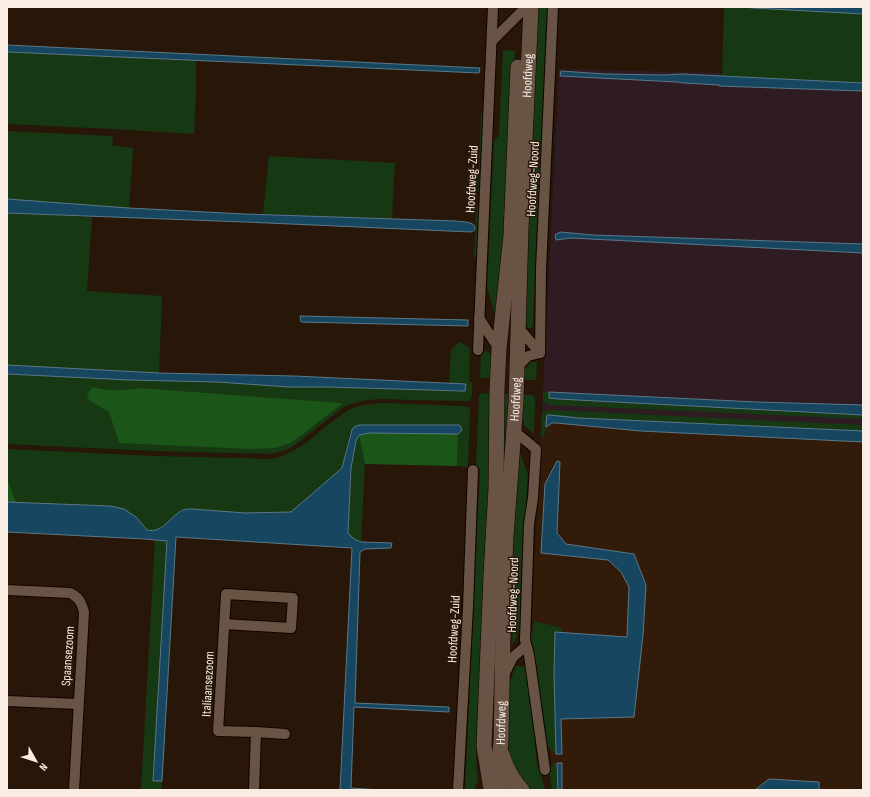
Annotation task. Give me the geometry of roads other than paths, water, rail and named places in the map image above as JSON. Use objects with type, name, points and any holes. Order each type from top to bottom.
[{"type":"main road","name":"Hoofdweg","points":[[504,790],[498,770],[501,749],[504,578],[517,367],[524,9]]},
{"type":"main road","name":"Hoofdweg","points":[[491,790],[484,746],[496,488],[497,390],[499,349],[510,235],[524,9]]},
{"type":"main road","points":[[483,790],[484,746]]},
{"type":"main road","points":[[501,749],[504,761],[510,773],[522,790]]},
{"type":"street","name":"Hoofdweg-Zuid","points":[[478,350],[493,7]]},
{"type":"street","name":"Hoofdweg-Noord","points":[[540,353],[541,269],[553,7]]},
{"type":"street","points":[[492,41],[524,9]]},
{"type":"street","points":[[479,318],[499,349]]},
{"type":"street","points":[[517,367],[528,356],[540,353],[518,327]]},
{"type":"street","name":"Hoofdweg-Noord","points":[[514,432],[536,449],[533,498],[529,524],[525,640],[529,655],[545,770]]},
{"type":"street","name":"Hoofdweg-Zuid","points":[[458,790],[468,607],[473,470]]},
{"type":"street","name":"Spaansezoom","points":[[7,590],[70,594],[77,596],[81,602],[84,612],[74,790]]},
{"type":"street","name":"Italiaansezoom","points":[[224,624],[292,628],[293,598],[226,594],[224,624],[218,731],[285,734]]},
{"type":"street","points":[[503,676],[513,657],[526,646]]},
{"type":"street","points":[[7,701],[78,704]]},
{"type":"street","points":[[254,790],[256,732]]},
{"type":"water","points":[[745,7],[863,7],[863,14],[753,8]]},
{"type":"water","points":[[7,45],[480,68],[479,73],[7,52]]},
{"type":"water","points":[[561,71],[605,74],[682,74],[863,83],[863,91],[719,86],[677,82],[560,76]]},
{"type":"water","points":[[7,199],[129,208],[244,214],[456,221],[473,224],[475,228],[471,232],[7,213]]},
{"type":"water","points":[[560,232],[593,235],[863,244],[863,253],[571,238],[556,240],[555,235]]},
{"type":"water","points":[[300,316],[468,320],[468,326],[301,322]]},
{"type":"water","points":[[7,365],[159,373],[294,376],[466,384],[465,391],[289,387],[217,382],[129,380],[7,374]]},
{"type":"water","points":[[549,392],[757,402],[863,405],[863,415],[558,399],[549,398]]},
{"type":"water","points":[[547,415],[579,418],[863,431],[863,442],[641,431],[556,423],[552,423],[546,427]]},
{"type":"water","points":[[359,425],[459,425],[462,430],[458,434],[370,433],[359,435],[356,441],[351,468],[348,533],[354,539],[361,542],[392,543],[391,548],[365,549],[360,552],[355,703],[449,707],[449,712],[354,707],[351,788],[379,790],[340,790],[352,548],[176,537],[162,781],[153,781],[167,541],[7,532],[7,502],[110,506],[124,509],[136,517],[147,530],[153,531],[162,527],[178,513],[186,509],[245,513],[291,512],[342,468],[352,430],[354,427]]},
{"type":"water","points":[[557,461],[560,462],[557,533],[566,544],[634,554],[646,585],[643,635],[634,717],[561,719],[562,754],[556,754],[554,674],[555,632],[627,637],[629,587],[621,572],[608,560],[541,553],[545,484]]},
{"type":"water","points":[[557,763],[562,763],[562,790],[558,790]]},
{"type":"water","points":[[769,779],[819,782],[819,790],[755,790]]}]
